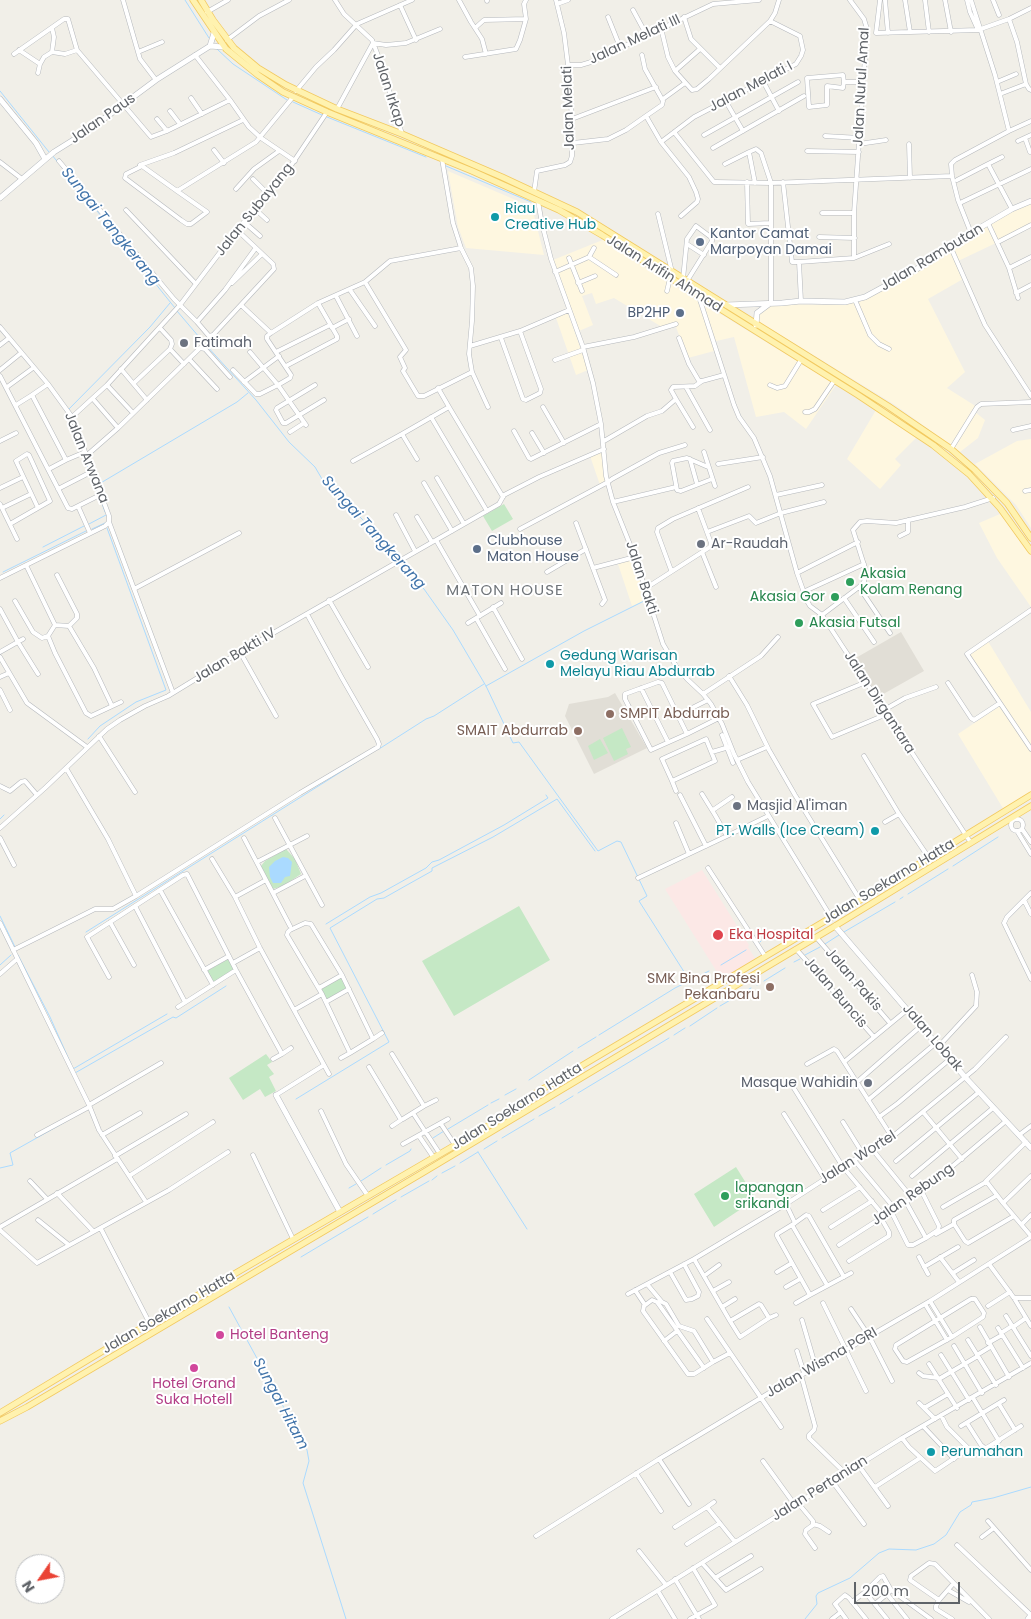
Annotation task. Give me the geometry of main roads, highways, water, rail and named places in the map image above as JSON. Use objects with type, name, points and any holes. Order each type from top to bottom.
[{"type":"main road","name":"Jalan Arifin Ahmad","points":[[193,0],[223,46],[258,75],[327,112],[413,143],[534,192],[577,212],[671,275],[699,297],[834,381],[860,392],[948,456],[969,474],[993,498],[1031,550]]},
{"type":"main road","name":"Jalan Arifin Ahmad","points":[[201,0],[207,12],[234,48],[295,94],[402,134],[413,143],[442,159],[574,218],[637,253]]},
{"type":"main road","points":[[210,46],[214,33]]},
{"type":"main road","name":"Jalan Paus","points":[[0,198],[46,158],[124,105],[156,80],[210,46],[223,46]]},
{"type":"main road","points":[[0,99],[46,158]]},
{"type":"main road","name":"Jalan Rambutan","points":[[724,305],[855,300],[877,291],[924,265],[971,233],[1012,209],[1031,201]]},
{"type":"main road","name":"Jalan Arifin Ahmad","points":[[671,275],[685,280],[860,392],[921,428],[951,449],[997,492],[1019,519],[1031,538]]},
{"type":"main road","points":[[756,325],[757,313],[770,303]]},
{"type":"main road","name":"Jalan Soekarno Hatta","points":[[0,1413],[293,1239],[434,1158],[510,1112],[531,1096],[658,1022],[1031,795]]},
{"type":"main road","name":"Jalan Soekarno Hatta","points":[[0,1421],[27,1407],[424,1172],[835,926],[1031,806]]},
{"type":"main road","name":"Jalan Lobak","points":[[835,926],[965,1077],[1031,1148]]},
{"type":"main road","points":[[658,1022],[662,1029]]},
{"type":"main road","points":[[276,1095],[340,1212]]},
{"type":"main road","points":[[238,1272],[242,1279]]},
{"type":"main road","points":[[1028,1619],[1031,1615]]},
{"type":"water","points":[[283,857],[288,858],[292,862],[290,876],[285,877],[281,883],[273,883],[269,867]]},
{"type":"waterway","points":[[185,0],[209,38]]},
{"type":"waterway","points":[[217,49],[233,64],[287,100]]},
{"type":"waterway","name":"Sungai Tangkerang","points":[[0,91],[49,152]]},
{"type":"waterway","points":[[293,102],[322,115]]},
{"type":"waterway","points":[[327,117],[426,157]]},
{"type":"waterway","name":"Sungai Tangkerang","points":[[52,155],[175,308]]},
{"type":"waterway","points":[[446,166],[531,202]]},
{"type":"waterway","points":[[69,409],[150,327],[170,303]]},
{"type":"waterway","name":"Sungai Tangkerang","points":[[177,311],[256,400],[289,442],[315,467],[322,479],[367,524],[386,551],[405,572],[424,589],[453,630],[486,686],[513,743],[519,742],[598,851],[617,841],[621,842],[647,896],[639,901],[688,978]]},
{"type":"waterway","points":[[99,484],[237,402],[248,393]]},
{"type":"waterway","points":[[76,434],[82,450]]},
{"type":"waterway","points":[[83,455],[89,470]]},
{"type":"waterway","points":[[91,476],[98,493]]},
{"type":"waterway","points":[[100,498],[105,512]]},
{"type":"waterway","points":[[89,524],[106,515]]},
{"type":"waterway","points":[[92,529],[105,523]]},
{"type":"waterway","points":[[43,547],[84,526]]},
{"type":"waterway","points":[[88,739],[100,726],[136,702],[166,690],[107,528]]},
{"type":"waterway","points":[[3,572],[86,531]]},
{"type":"waterway","points":[[486,686],[584,631],[646,600]]},
{"type":"waterway","points":[[379,749],[484,684]]},
{"type":"waterway","points":[[86,932],[371,753]]},
{"type":"waterway","points":[[326,924],[370,897],[381,893],[426,868],[432,862],[504,825],[548,798],[546,795]]},
{"type":"waterway","points":[[296,1099],[389,1042],[330,928],[377,899],[384,898],[432,871],[432,868],[493,837],[557,799],[595,851]]},
{"type":"waterway","points":[[0,819],[4,815]]},
{"type":"waterway","points":[[953,866],[998,837]]},
{"type":"waterway","points":[[908,894],[948,869]]},
{"type":"waterway","points":[[844,932],[895,902]]},
{"type":"waterway","points":[[0,916],[15,947]]},
{"type":"waterway","points":[[825,944],[839,935]]},
{"type":"waterway","points":[[805,955],[820,947]]},
{"type":"waterway","points":[[721,965],[746,950]]},
{"type":"waterway","points":[[0,965],[11,955]]},
{"type":"waterway","points":[[18,955],[50,1017],[71,1064]]},
{"type":"waterway","points":[[794,962],[800,959]]},
{"type":"waterway","points":[[764,981],[785,968]]},
{"type":"waterway","points":[[599,1035],[675,988],[709,971]]},
{"type":"waterway","points":[[75,1073],[173,1017],[176,1018],[226,986]]},
{"type":"waterway","points":[[720,1006],[751,988]]},
{"type":"waterway","points":[[690,1026],[717,1008]]},
{"type":"waterway","points":[[73,1068],[167,1014]]},
{"type":"waterway","points":[[674,1035],[685,1028]]},
{"type":"waterway","points":[[578,1048],[596,1037]]},
{"type":"waterway","points":[[578,1093],[669,1038]]},
{"type":"waterway","points":[[529,1080],[573,1051]]},
{"type":"waterway","points":[[505,1095],[516,1089]]},
{"type":"waterway","points":[[560,1104],[573,1096]]},
{"type":"waterway","points":[[491,1103],[499,1099]]},
{"type":"waterway","points":[[448,1129],[488,1105]]},
{"type":"waterway","points":[[539,1116],[555,1107]]},
{"type":"waterway","points":[[502,1138],[534,1119]]},
{"type":"waterway","points":[[0,1168],[13,1165],[10,1153],[65,1122]]},
{"type":"waterway","points":[[433,1138],[444,1131]]},
{"type":"waterway","points":[[484,1149],[497,1141]]},
{"type":"waterway","points":[[386,1165],[411,1149]]},
{"type":"waterway","points":[[478,1152],[527,1229]]},
{"type":"waterway","points":[[460,1163],[478,1152]]},
{"type":"waterway","points":[[442,1173],[455,1166]]},
{"type":"waterway","points":[[361,1181],[381,1168]]},
{"type":"waterway","points":[[432,1180],[437,1176]]},
{"type":"waterway","points":[[401,1197],[429,1181]]},
{"type":"waterway","points":[[349,1188],[356,1184]]},
{"type":"waterway","points":[[373,1214],[396,1200]]},
{"type":"waterway","points":[[301,1257],[368,1217]]},
{"type":"waterway","name":"Sungai Hitam","points":[[229,1307],[307,1450],[309,1461],[303,1483],[346,1619]]},
{"type":"waterway","points":[[805,1619],[817,1604],[816,1596],[818,1593],[850,1578],[879,1553],[889,1549],[916,1550],[934,1544],[946,1535],[960,1512],[971,1505],[972,1502],[1031,1487]]},
{"type":"place","name":"Riau Creative Hub","points":[[495,217]]},
{"type":"place","name":"Kantor Camat Marpoyan Damai","points":[[700,242]]},
{"type":"place","name":"BP2HP","points":[[680,313]]},
{"type":"place","name":"Fatimah","points":[[184,343]]},
{"type":"place","name":"Ar-Raudah","points":[[701,544]]},
{"type":"place","name":"Clubhouse Maton House","points":[[477,549]]},
{"type":"place","name":"Akasia Kolam Renang","points":[[850,582]]},
{"type":"place","name":"Akasia Gor","points":[[835,597]]},
{"type":"place","name":"Akasia Futsal","points":[[799,623]]},
{"type":"place","name":"Gedung Warisan Melayu Riau Abdurrab","points":[[550,664]]},
{"type":"place","name":"SMPIT Abdurrab","points":[[610,714]]},
{"type":"place","name":"SMAIT Abdurrab","points":[[578,731]]},
{"type":"place","name":"Masjid Al'iman","points":[[737,806]]},
{"type":"place","name":"PT. Walls (Ice Cream)","points":[[875,831]]},
{"type":"place","name":"Eka Hospital","points":[[718,935]]},
{"type":"place","name":"SMK Bina Profesi Pekanbaru","points":[[770,987]]},
{"type":"place","name":"Masque Wahidin","points":[[868,1083]]},
{"type":"place","name":"lapangan srikandi","points":[[725,1196]]},
{"type":"place","name":"Hotel Banteng","points":[[220,1335]]},
{"type":"place","name":"Hotel Grand Suka Hotell","points":[[194,1368]]},
{"type":"place","name":"Perumahan","points":[[931,1452]]},
{"type":"district","name":"MATON HOUSE","points":[[505,591]]}]
